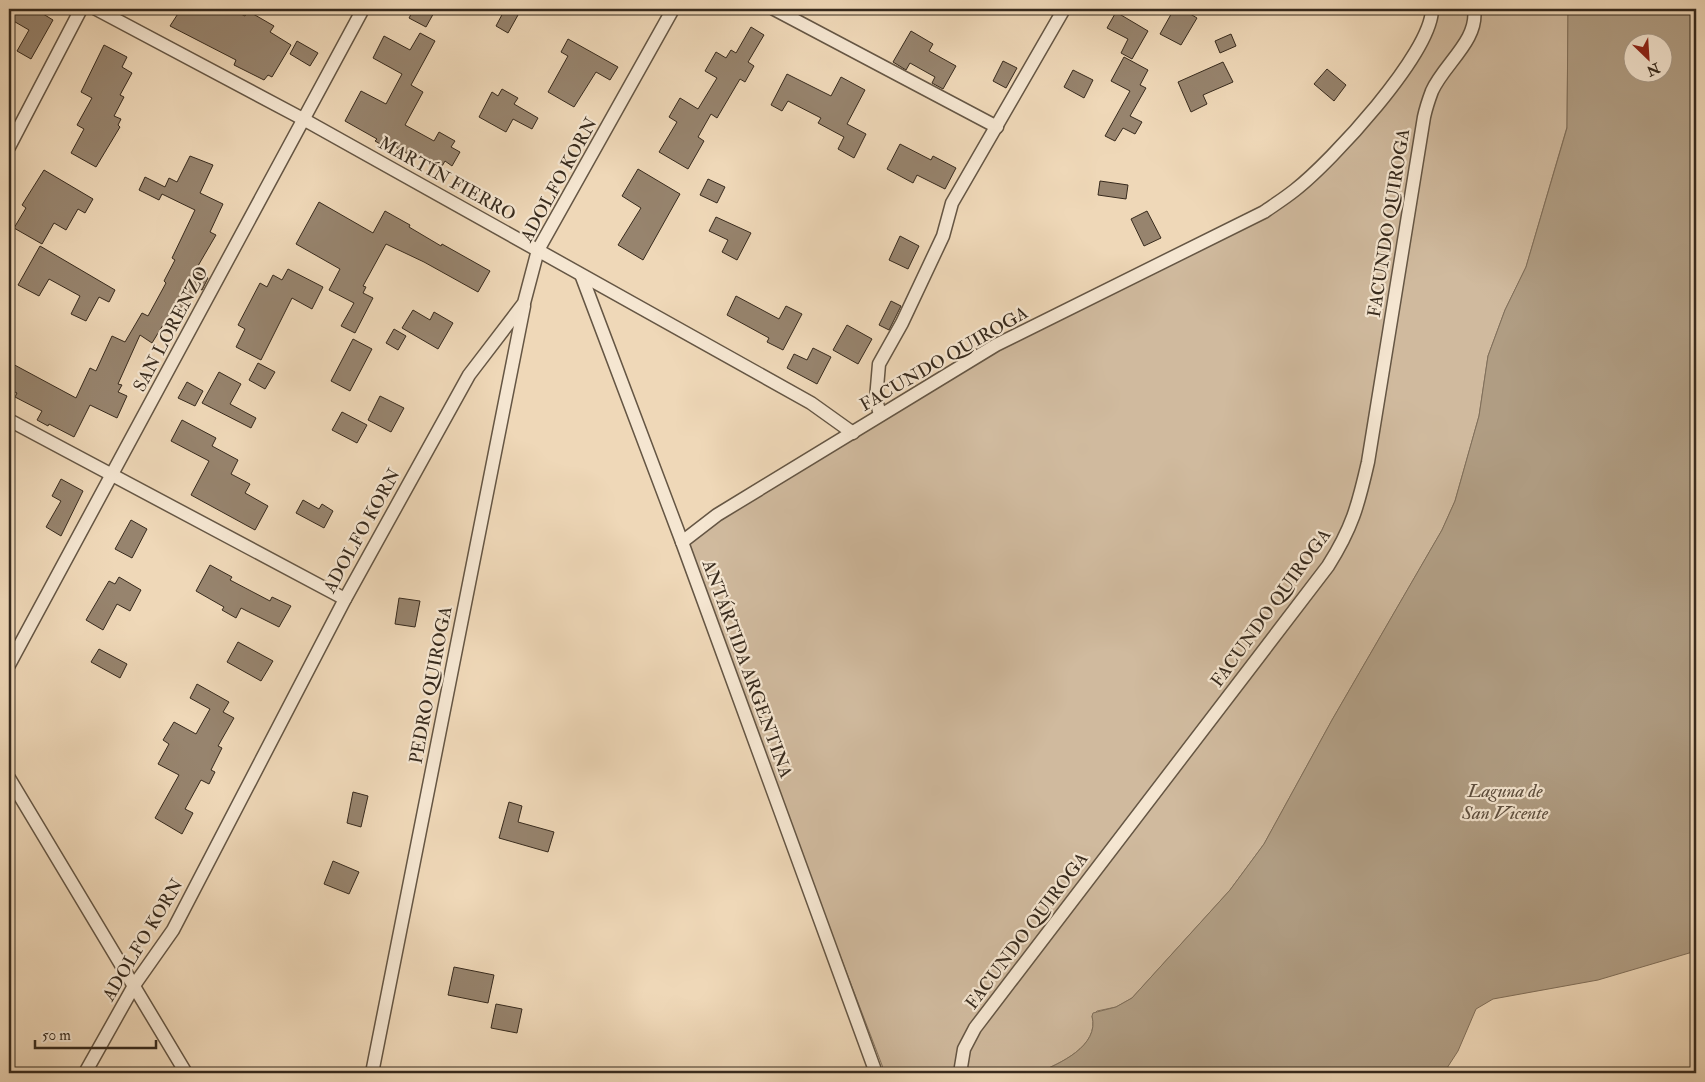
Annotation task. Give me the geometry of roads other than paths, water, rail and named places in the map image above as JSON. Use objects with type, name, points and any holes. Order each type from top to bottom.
[{"type":"street","points":[[9,147],[81,9]]},
{"type":"street","name":"MARTÍN FIERRO","points":[[96,9],[303,119],[538,250],[582,277],[811,403],[853,433]]},
{"type":"street","name":"SAN LORENZO","points":[[9,665],[364,9]]},
{"type":"street","name":"ADOLFO KORN","points":[[85,1073],[135,984],[173,930],[344,599],[469,374],[524,304],[538,250],[673,9]]},
{"type":"street","points":[[774,9],[997,127]]},
{"type":"street","points":[[880,415],[876,399],[879,364],[902,323],[943,236],[952,203],[1064,9]]},
{"type":"street","name":"FACUNDO QUIROGA","points":[[682,542],[717,515],[996,345],[1264,212],[1296,190],[1328,159],[1402,76],[1423,41],[1432,9]]},
{"type":"street","name":"FACUNDO QUIROGA","points":[[960,1073],[964,1049],[975,1028],[1328,566],[1346,538],[1358,508],[1368,462],[1424,117],[1433,90],[1467,40],[1475,18],[1474,9]]},
{"type":"street","name":"ANTÁRTIDA ARGENTINA","points":[[582,277],[682,542],[876,1073]]},
{"type":"street","name":"PEDRO QUIROGA","points":[[372,1073],[524,304]]},
{"type":"street","points":[[9,420],[344,599]]},
{"type":"street","points":[[9,778],[135,984],[186,1073]]},
{"type":"water","name":"Laguna de San Vicente","points":[[1568,9],[1696,9],[1696,951],[1598,980],[1493,999],[1476,1009],[1458,1051],[1447,1068],[1434,1073],[1037,1073],[1056,1065],[1084,1045],[1093,1027],[1093,1013],[1116,1007],[1132,998],[1230,890],[1264,844],[1332,720],[1442,530],[1455,501],[1479,416],[1488,356],[1505,310],[1526,267],[1567,128]]}]
